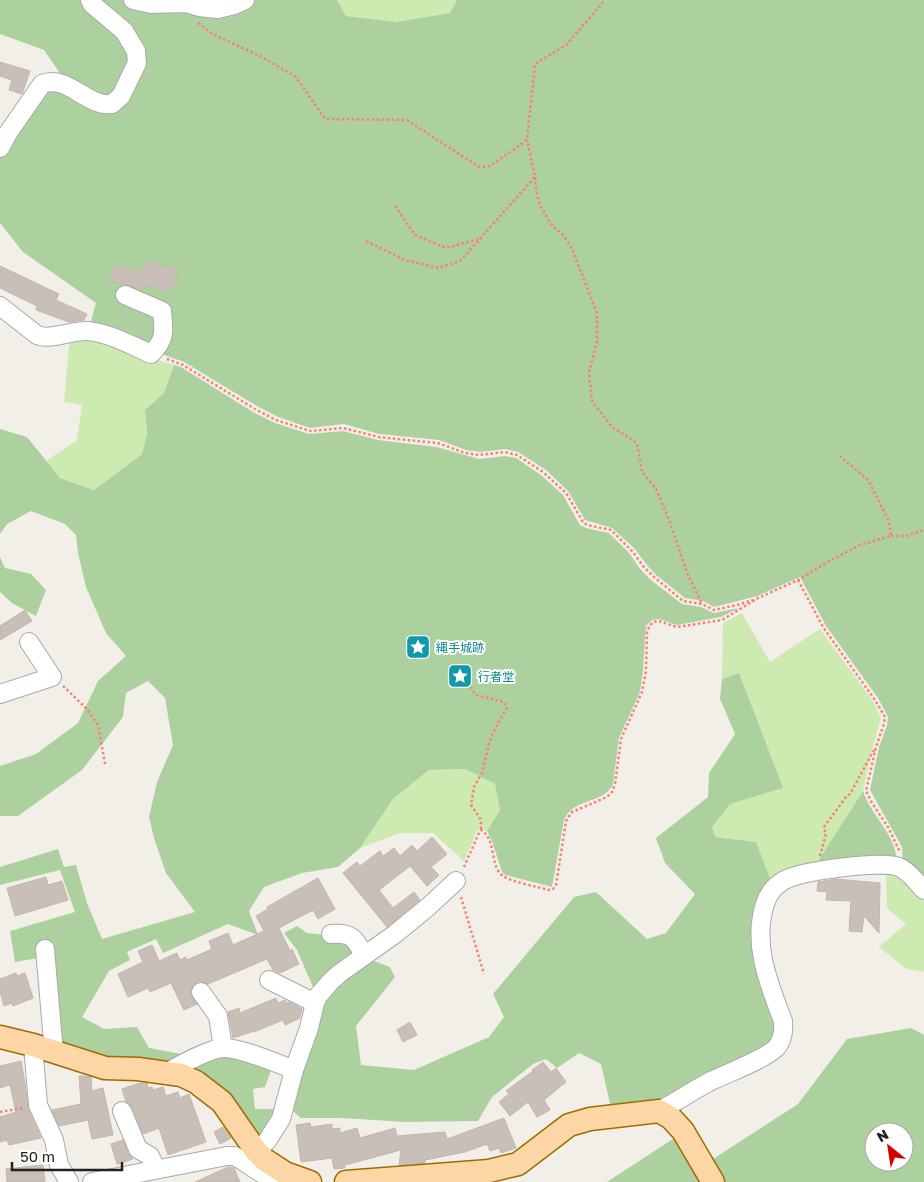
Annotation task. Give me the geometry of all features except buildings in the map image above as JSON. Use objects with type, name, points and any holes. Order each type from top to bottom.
[{"type":"main road","points":[[0,1037],[105,1068],[138,1069],[180,1075],[196,1082],[222,1102],[256,1152],[265,1160],[285,1173],[310,1182]]},
{"type":"main road","points":[[346,1182],[489,1171],[518,1164],[568,1125],[590,1119],[659,1111],[672,1118],[684,1131],[713,1182]]},
{"type":"street","points":[[0,148],[8,133],[42,84],[48,81],[76,90],[101,104],[112,104],[121,96],[137,63],[136,51],[124,31],[92,4],[90,0]]},
{"type":"street","points":[[133,0],[165,5],[174,1],[218,9],[244,0]]},
{"type":"street","points":[[0,306],[42,338],[75,331],[95,332],[151,354],[159,346],[163,338],[162,311],[125,295]]},
{"type":"street","points":[[0,694],[52,677],[29,642]]},
{"type":"street","points":[[659,1111],[708,1083],[768,1054],[781,1040],[784,1028],[783,1021],[765,972],[761,939],[761,920],[765,902],[775,886],[785,879],[816,870],[886,865],[900,867],[924,890]]},
{"type":"street","points":[[256,1152],[267,1141],[281,1119],[315,1002],[331,981],[395,934],[428,907],[456,880]]},
{"type":"street","points":[[331,934],[344,933],[356,940],[364,955]]},
{"type":"street","points":[[45,948],[44,1049],[38,1106],[54,1140],[59,1165],[69,1182]]},
{"type":"street","points":[[269,980],[315,1002]]},
{"type":"street","points":[[201,992],[218,1016],[223,1048]]},
{"type":"street","points":[[166,1073],[184,1063],[223,1048],[233,1049],[294,1070]]},
{"type":"street","points":[[122,1111],[138,1149],[150,1156],[156,1169]]},
{"type":"street","points":[[92,1182],[227,1156],[235,1156],[276,1182]]},
{"type":"path","points":[[605,0],[566,45],[535,64],[527,140],[540,205],[551,224],[564,236],[572,250],[597,313],[596,341],[589,373],[592,401],[612,427],[637,443],[642,472],[656,489],[686,570],[702,604]]},
{"type":"path","points":[[197,22],[212,34],[260,56],[296,77],[325,119],[407,120],[479,168],[490,166],[527,140]]},
{"type":"path","points":[[366,241],[404,260],[439,268],[460,261],[535,177]]},
{"type":"path","points":[[395,206],[415,235],[446,248],[483,237]]},
{"type":"path","points":[[151,354],[182,365],[276,420],[310,431],[343,428],[379,437],[438,443],[479,455],[505,452],[517,455],[543,472],[566,493],[582,522],[587,525],[610,530],[672,594],[684,601],[702,604],[714,610],[737,606],[758,598],[798,580],[860,545],[891,536],[906,536],[924,530]]},
{"type":"path","points":[[840,456],[868,480],[889,520],[891,536]]},
{"type":"path","points":[[798,580],[823,628],[882,711],[884,724],[876,747],[866,791],[898,848],[900,867]]},
{"type":"path","points":[[481,830],[485,832],[490,842],[497,868],[504,877],[553,890],[556,885],[566,821],[572,812],[607,796],[612,792],[616,784],[621,739],[642,692],[646,672],[649,626],[653,622],[658,621],[678,627],[722,620],[758,598]]},
{"type":"path","points":[[52,677],[87,709],[98,725],[105,764]]},
{"type":"path","points":[[464,679],[476,695],[504,702],[507,708],[490,740],[482,773],[474,788],[471,805],[481,820],[481,830],[461,875],[456,880],[484,974]]},
{"type":"path","points":[[816,870],[826,834],[824,827],[846,796],[850,794],[876,747]]},
{"type":"path","points":[[0,1112],[38,1106]]},
{"type":"green space","points":[[0,0],[85,0],[123,38],[132,62],[110,99],[64,79],[44,50],[0,34]]},
{"type":"green space","points":[[95,0],[122,0],[139,7],[253,0],[337,0],[346,16],[396,22],[450,13],[457,0],[924,0],[924,884],[903,864],[902,847],[870,790],[879,747],[888,717],[878,698],[826,626],[800,577],[757,596],[714,607],[703,601],[685,598],[656,575],[635,549],[612,528],[585,520],[568,491],[546,470],[518,452],[505,449],[480,452],[466,450],[439,440],[379,434],[344,424],[310,428],[278,417],[257,406],[184,362],[89,328],[96,303],[23,252],[0,223],[0,158],[12,135],[49,85],[100,108],[141,64]]},
{"type":"green space","points":[[337,0],[457,0],[450,13],[396,22],[346,16]]},
{"type":"green space","points":[[75,335],[174,365],[164,393],[145,410],[147,434],[142,454],[94,490],[60,478],[46,461],[77,440],[82,405],[64,402],[70,336]]},
{"type":"green space","points":[[174,365],[181,367],[253,412],[275,423],[309,434],[343,431],[378,440],[437,447],[479,459],[505,456],[516,458],[541,475],[563,495],[580,525],[609,533],[630,554],[640,569],[651,580],[682,604],[701,607],[714,613],[739,608],[721,617],[677,625],[659,619],[652,620],[646,626],[640,692],[619,738],[613,784],[600,797],[576,806],[564,820],[552,887],[505,875],[502,872],[487,831],[500,810],[495,784],[465,769],[429,770],[393,799],[360,848],[338,867],[302,873],[264,887],[249,911],[258,935],[228,924],[163,953],[156,939],[127,952],[130,960],[109,971],[82,1017],[104,1029],[137,1027],[149,1048],[192,1056],[172,1066],[106,1061],[61,1050],[50,956],[15,962],[10,931],[75,912],[60,870],[0,885],[0,867],[58,849],[64,867],[76,865],[87,903],[102,939],[195,912],[166,873],[149,817],[157,782],[173,745],[165,698],[148,681],[126,693],[123,717],[82,770],[18,816],[0,816],[0,766],[36,754],[78,723],[98,681],[126,656],[106,633],[86,587],[76,535],[65,524],[31,511],[7,524],[0,534],[0,429],[27,437],[60,478],[94,490],[142,454],[147,434],[145,410],[164,393]]},
{"type":"green space","points":[[0,557],[5,568],[31,574],[46,590],[36,616],[12,603],[0,592]]},
{"type":"green space","points":[[742,613],[770,662],[820,629],[873,701],[881,718],[863,791],[815,866],[772,883],[756,842],[715,837],[711,827],[730,804],[782,788],[739,673],[722,679],[723,623]]},
{"type":"green space","points":[[739,673],[783,788],[730,804],[712,827],[715,837],[756,842],[772,883],[761,900],[779,1022],[774,1043],[662,1102],[611,1108],[601,1064],[579,1053],[557,1068],[546,1059],[533,1064],[492,1097],[478,1121],[405,1122],[343,1118],[301,1118],[289,1108],[318,1004],[366,958],[390,967],[395,977],[356,1026],[361,1065],[414,1070],[489,1037],[504,1017],[493,994],[574,897],[596,892],[647,939],[666,933],[695,894],[665,863],[656,838],[708,797],[709,773],[735,734],[720,699],[722,679]]},
{"type":"green space","points":[[465,769],[495,784],[500,810],[487,831],[481,828],[477,831],[464,861],[433,833],[400,833],[360,848],[393,799],[429,770]]},
{"type":"green space","points":[[863,791],[888,834],[896,852],[897,862],[815,866]]},
{"type":"green space","points":[[886,869],[898,871],[924,897],[924,972],[907,969],[879,947],[906,924],[887,908]]},
{"type":"green space","points":[[297,926],[307,933],[334,936],[349,941],[359,955],[316,994],[297,950],[284,933]]},
{"type":"green space","points":[[911,1028],[924,1035],[924,1182],[720,1182],[710,1161],[798,1104],[847,1039]]},
{"type":"green space","points":[[214,1054],[273,1065],[265,1087],[253,1089],[255,1109],[281,1109],[264,1139],[256,1137],[185,1066]]},
{"type":"green space","points":[[676,1137],[703,1182],[607,1182]]},
{"type":"place","name":"縄手城跡","points":[[418,647]]},
{"type":"place","name":"行者堂","points":[[460,676]]}]
